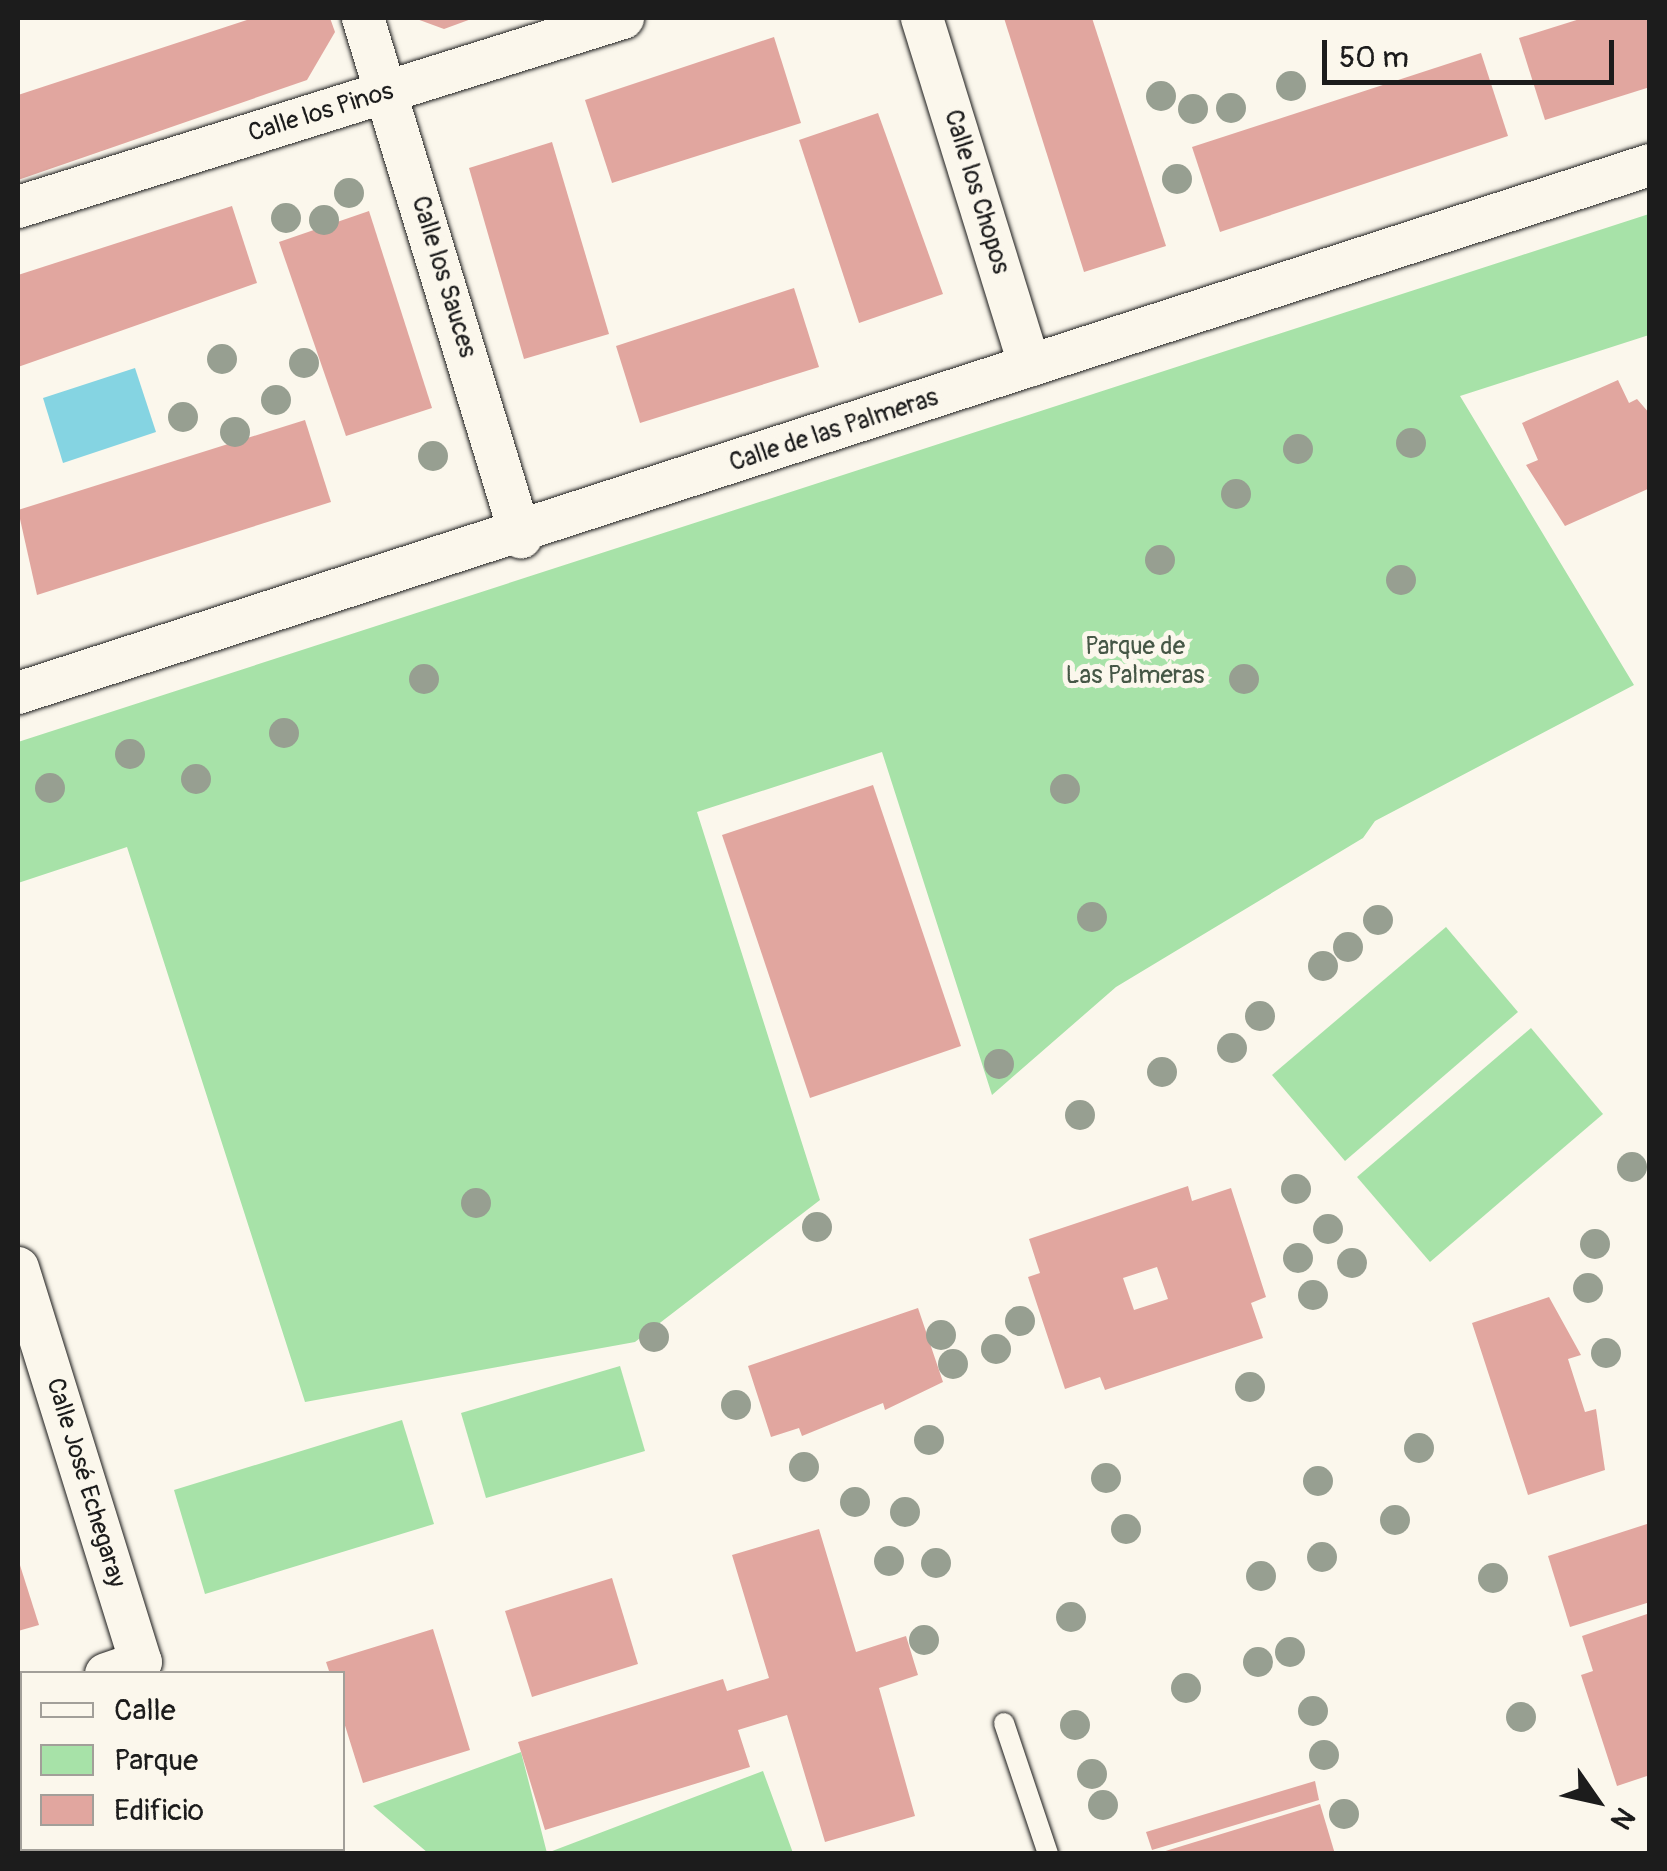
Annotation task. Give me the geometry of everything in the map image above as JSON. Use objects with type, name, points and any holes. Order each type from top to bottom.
[{"type":"street","name":"Calle los Sauces","points":[[362,18],[388,92],[520,537]]},
{"type":"street","name":"Calle los Pinos","points":[[18,207],[624,18]]},
{"type":"street","name":"Calle los Chopos","points":[[922,18],[1030,366]]},
{"type":"street","name":"Calle de las Palmeras","points":[[18,693],[520,537],[1650,164]]},
{"type":"street","name":"Calle José Echegaray","points":[[18,1268],[141,1662],[115,1671]]},
{"type":"lane","points":[[1004,1723],[1048,1854]]},
{"type":"green space","name":"Parque de Las Palmeras","points":[[1649,214],[1649,335],[1460,396],[1634,685],[1375,821],[1363,838],[1116,987],[992,1095],[882,752],[697,812],[820,1200],[635,1342],[305,1402],[127,847],[18,883],[18,742]]},
{"type":"green space","points":[[1446,927],[1518,1012],[1345,1161],[1272,1075]]},
{"type":"green space","points":[[1531,1028],[1603,1114],[1430,1262],[1357,1177]]},
{"type":"green space","points":[[620,1366],[645,1451],[486,1498],[461,1413]]},
{"type":"green space","points":[[402,1420],[434,1524],[205,1594],[174,1490]]},
{"type":"green space","points":[[521,1752],[547,1853],[428,1853],[373,1806]]},
{"type":"green space","points":[[763,1771],[793,1853],[547,1853]]},
{"type":"water","points":[[135,368],[156,432],[63,463],[43,398]]},
{"type":"building","points":[[253,18],[330,18],[335,32],[307,80],[18,180],[18,95]]},
{"type":"building","points":[[414,18],[474,18],[444,29]]},
{"type":"building","points":[[1004,18],[1092,18],[1166,246],[1084,272]]},
{"type":"building","points":[[1583,18],[1650,18],[1650,87],[1545,120],[1519,38]]},
{"type":"building","points":[[774,37],[801,123],[612,183],[585,100]]},
{"type":"building","points":[[1481,53],[1508,136],[1220,232],[1192,147]]},
{"type":"building","points":[[878,113],[943,294],[859,323],[799,140]]},
{"type":"building","points":[[552,142],[609,334],[524,359],[469,168]]},
{"type":"building","points":[[232,206],[257,283],[18,367],[18,275]]},
{"type":"building","points":[[369,211],[432,408],[346,436],[279,242]]},
{"type":"building","points":[[794,288],[819,367],[640,423],[616,346]]},
{"type":"building","points":[[1618,380],[1629,403],[1637,399],[1650,414],[1650,488],[1565,526],[1526,465],[1538,460],[1522,423]]},
{"type":"building","points":[[305,420],[331,502],[37,595],[18,510]]},
{"type":"building","points":[[873,785],[961,1046],[810,1098],[722,835]]},
{"type":"building","points":[[1188,1186],[1192,1201],[1231,1188],[1266,1297],[1251,1303],[1263,1338],[1105,1390],[1100,1377],[1065,1389],[1028,1277],[1040,1273],[1029,1239]],"holes":[[[1157,1267],[1168,1299],[1134,1310],[1123,1278]]]},
{"type":"building","points":[[1549,1297],[1581,1355],[1568,1359],[1585,1412],[1596,1409],[1605,1470],[1528,1495],[1472,1323]]},
{"type":"building","points":[[918,1308],[943,1382],[885,1410],[883,1403],[802,1436],[799,1428],[771,1437],[748,1366]]},
{"type":"building","points":[[1650,1523],[1650,1602],[1570,1627],[1548,1556]]},
{"type":"building","points":[[819,1529],[856,1652],[906,1636],[918,1675],[879,1688],[915,1816],[825,1842],[787,1715],[738,1730],[750,1767],[545,1830],[518,1742],[723,1679],[727,1691],[769,1678],[732,1555]]},
{"type":"building","points":[[18,1559],[39,1625],[18,1631]]},
{"type":"building","points":[[612,1578],[638,1664],[532,1697],[505,1611]]},
{"type":"building","points":[[1650,1613],[1650,1775],[1617,1786],[1581,1675],[1593,1671],[1582,1636]]},
{"type":"building","points":[[433,1629],[470,1750],[363,1783],[345,1726],[345,1671],[329,1671],[326,1662]]},
{"type":"building","points":[[1315,1781],[1319,1800],[1152,1850],[1146,1832]]},
{"type":"building","points":[[1320,1804],[1335,1854],[1159,1853]]},
{"type":"building","points":[[63,1851],[216,1854],[66,1854]]}]
